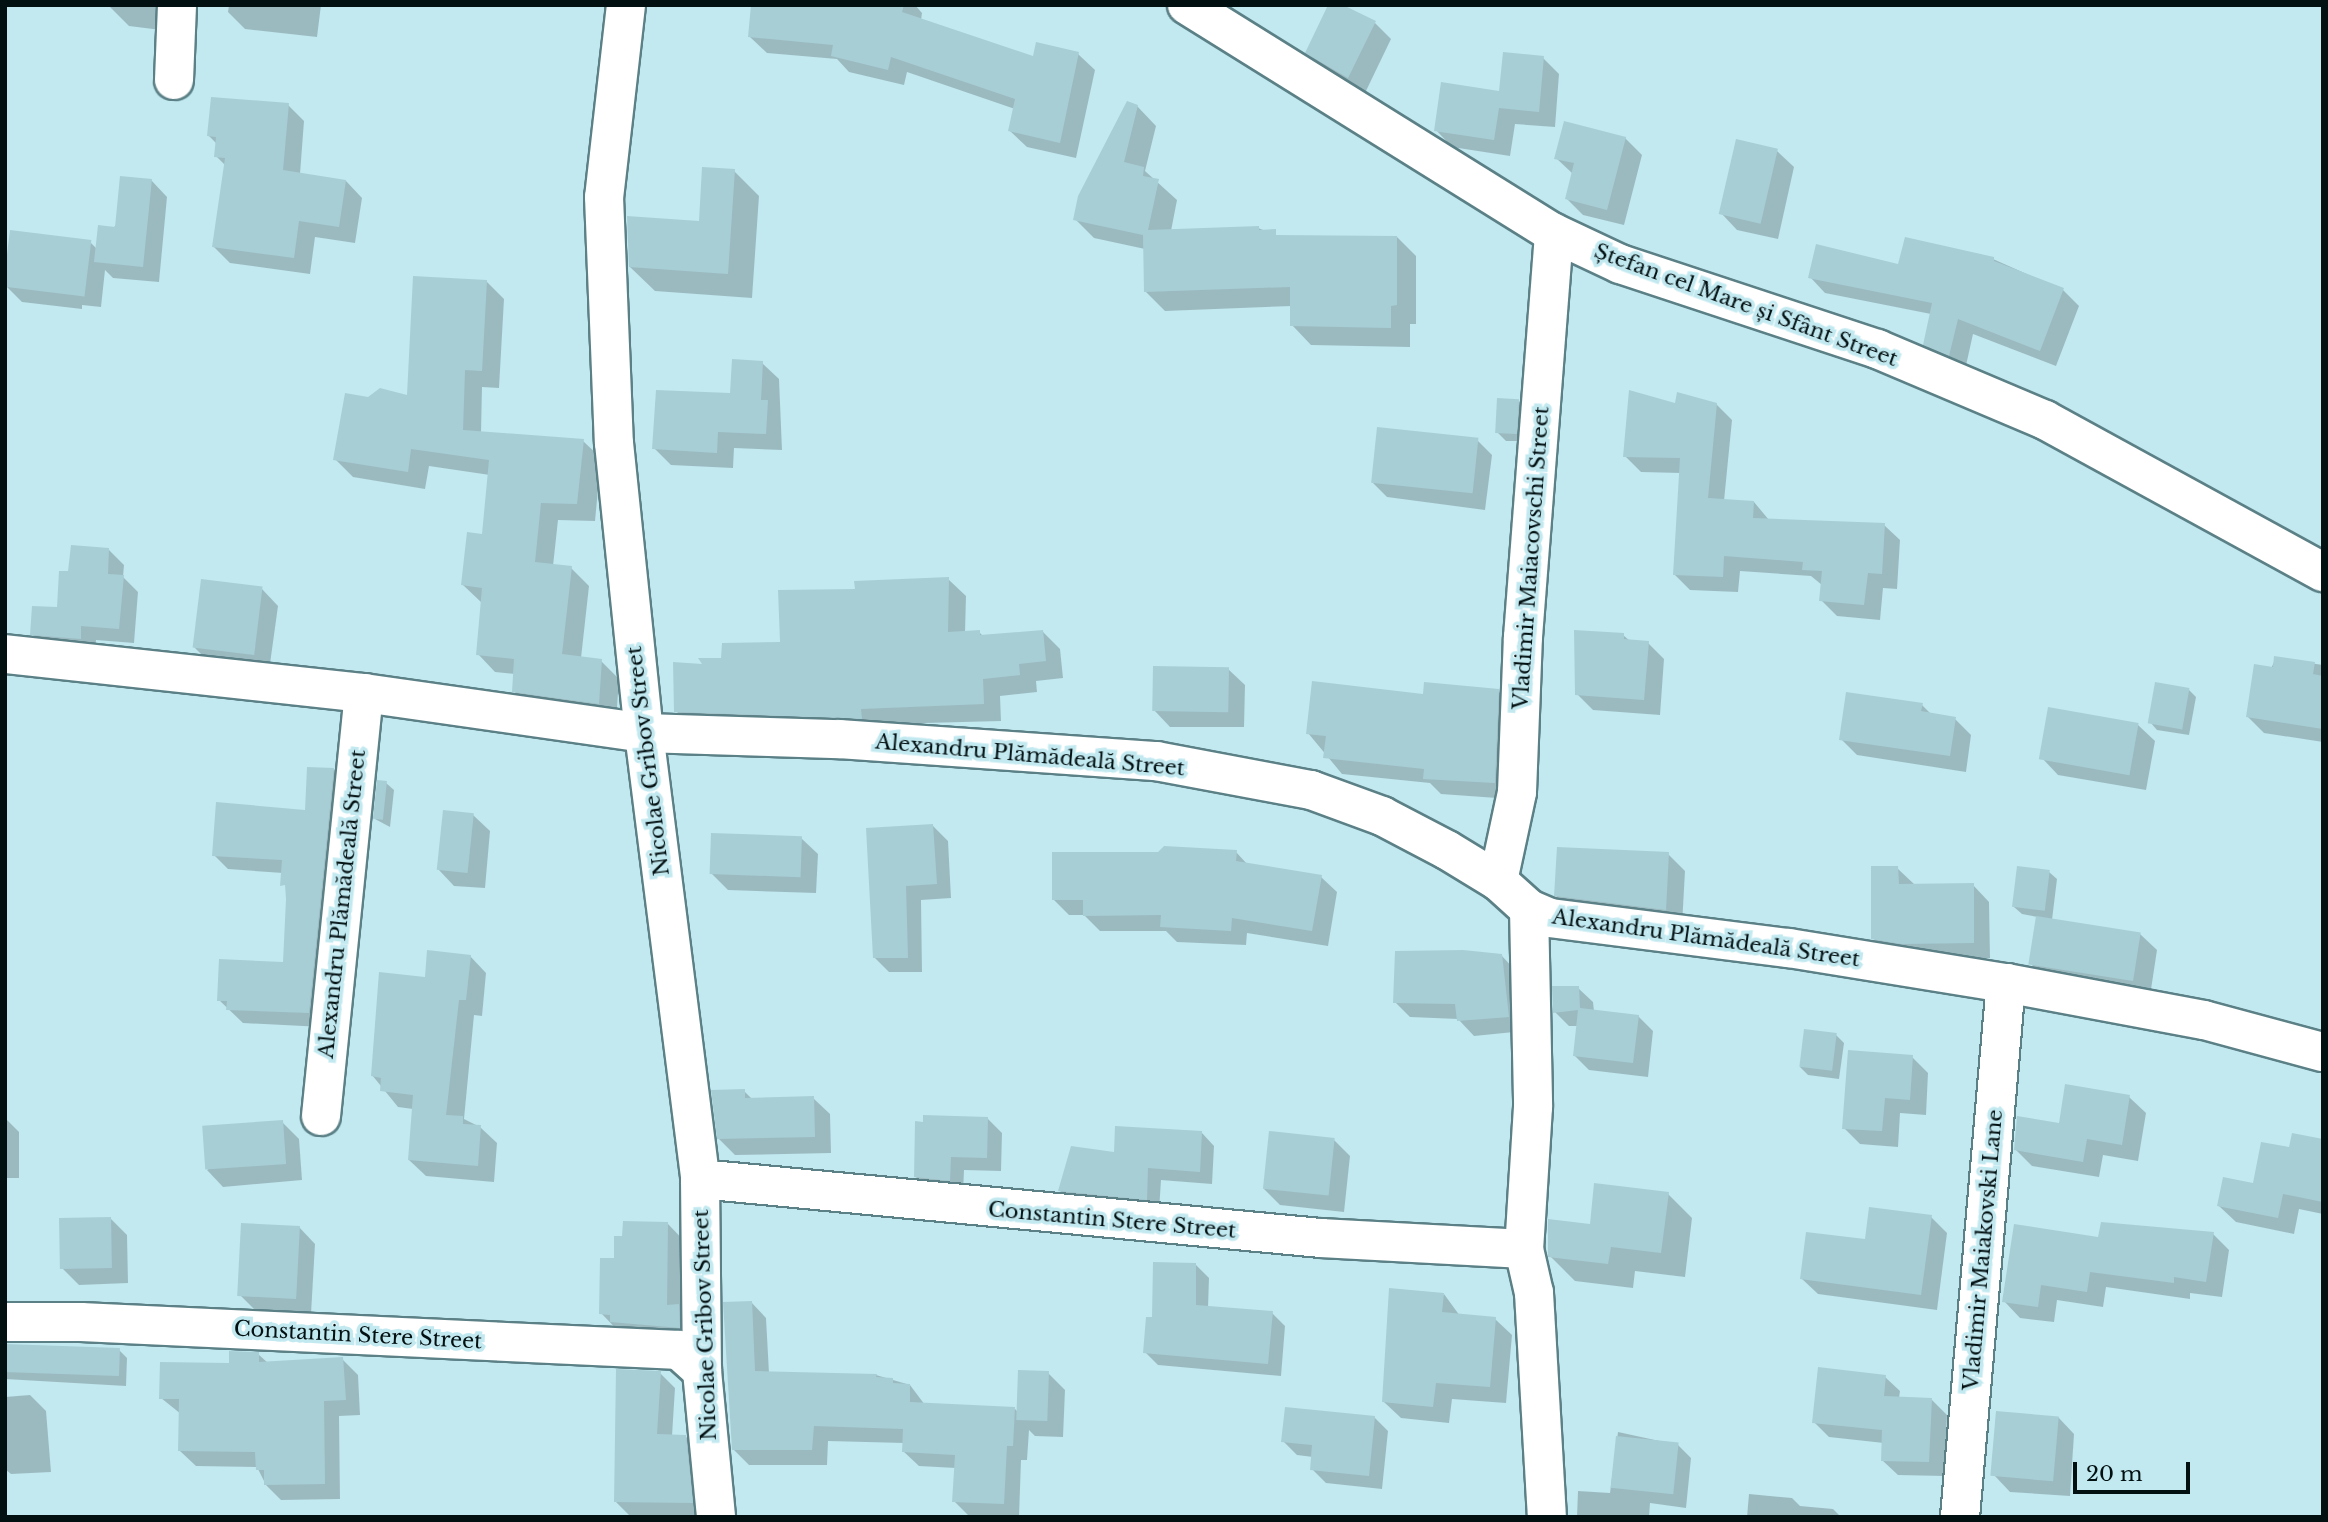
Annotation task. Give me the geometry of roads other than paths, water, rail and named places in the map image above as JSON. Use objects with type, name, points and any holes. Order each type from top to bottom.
[{"type":"street","points":[[174,80],[177,5]]},
{"type":"street","name":"Nicolae Gribov Street","points":[[626,5],[604,197],[614,443],[644,733],[700,1179],[702,1371],[716,1517]]},
{"type":"street","name":"Ștefan cel Mare și Sfânt Street","points":[[1187,5],[1554,233],[1620,264],[1877,349],[2045,420],[2323,572]]},
{"type":"street","name":"Vladimir Maiacovschi Street","points":[[1498,881],[1517,792],[1523,638],[1554,233]]},
{"type":"street","name":"Alexandru Plămădeală Street","points":[[5,654],[363,693],[644,733],[840,739],[1156,761],[1311,790],[1382,816],[1498,881],[1529,909],[1550,918],[1789,948],[2006,984],[2260,1032],[2323,1052]]},
{"type":"street","name":"Alexandru Plămădeală Street","points":[[321,1116],[363,693]]},
{"type":"street","points":[[1529,909],[1533,1107],[1524,1250],[1534,1293],[1547,1517]]},
{"type":"street","name":"Vladimir Maiakovski Lane","points":[[1960,1517],[2006,984]]},
{"type":"street","name":"Constantin Stere Street","points":[[700,1179],[1321,1238],[1524,1250]]},
{"type":"street","name":"Constantin Stere Street","points":[[5,1322],[679,1350],[702,1371]]}]
